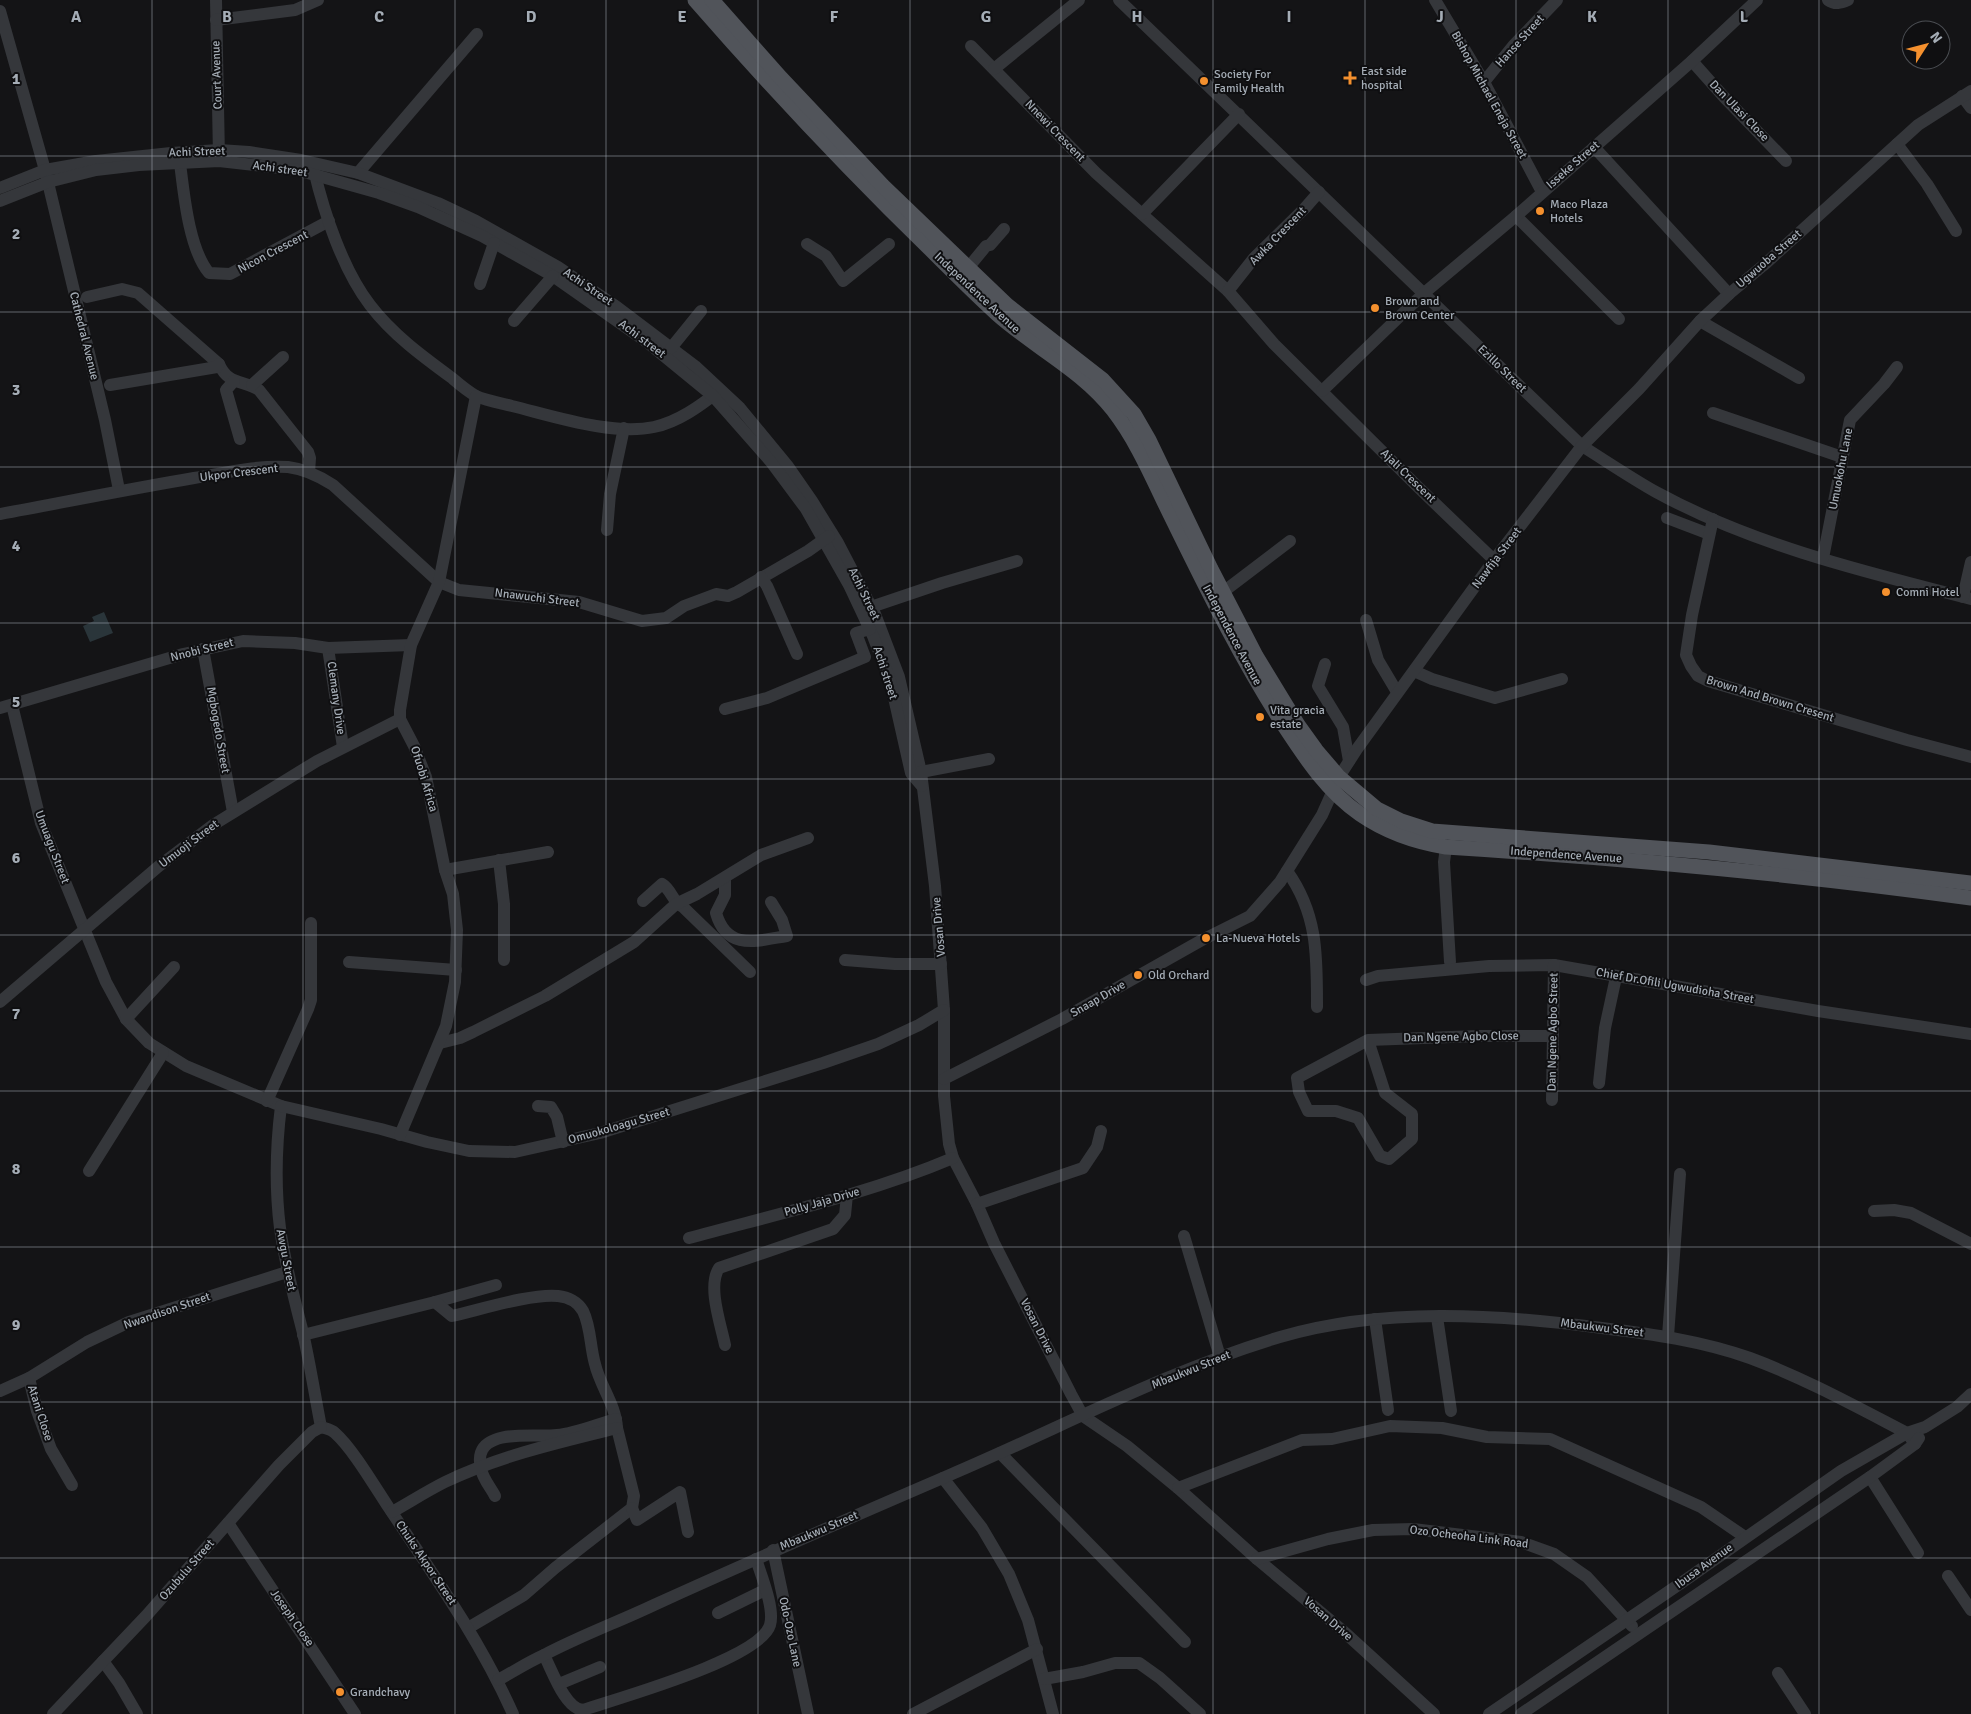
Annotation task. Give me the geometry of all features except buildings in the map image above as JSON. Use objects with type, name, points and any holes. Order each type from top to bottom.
[{"type":"main road","name":"Independence Avenue","points":[[695,0],[786,103],[1002,309],[1077,367],[1103,398],[1128,419],[1222,592],[1224,611],[1256,656],[1298,725],[1339,777],[1377,809],[1401,821],[1432,831],[1709,852],[1971,884]]},
{"type":"main road","name":"Independence Avenue","points":[[712,0],[878,190],[968,268],[1002,309]]},
{"type":"main road","name":"Independence Avenue","points":[[1152,461],[1273,710],[1333,792],[1361,815],[1394,833],[1425,844],[1446,847],[1755,871],[1971,898]]},
{"type":"street","name":"Court Avenue","points":[[216,0],[219,156]]},
{"type":"street","points":[[216,20],[296,10],[318,0]]},
{"type":"street","points":[[994,69],[1079,0]]},
{"type":"street","name":"Ezillo Street","points":[[1119,0],[1582,446],[1656,492],[1713,519],[1775,543],[1823,558],[1967,598]]},
{"type":"street","name":"Bishop Michael Eneja Street","points":[[1434,0],[1484,82],[1542,192]]},
{"type":"street","name":"Hanse Street","points":[[1484,82],[1513,46],[1557,0]]},
{"type":"street","name":"Isseke Street","points":[[1322,391],[1423,294],[1594,148],[1757,0]]},
{"type":"street","points":[[1828,0],[1838,4],[1848,0]]},
{"type":"street","name":"Cathedral Avenue","points":[[0,11],[46,176],[105,420],[119,490]]},
{"type":"street","points":[[358,174],[477,34]]},
{"type":"street","name":"Nnewi Crescent","points":[[971,46],[1096,173],[1228,291]]},
{"type":"street","name":"Dan Ulasi Close","points":[[1692,61],[1786,161]]},
{"type":"street","points":[[1966,94],[1971,108]]},
{"type":"street","name":"Ugwuoba Street","points":[[1582,446],[1640,389],[1700,321],[1728,294],[1765,264],[1918,125],[1966,94]]},
{"type":"street","points":[[1142,214],[1239,114]]},
{"type":"street","points":[[1897,144],[1927,184],[1956,231]]},
{"type":"street","points":[[1594,148],[1728,294]]},
{"type":"street","name":"Achi Street","points":[[0,188],[127,157],[219,156],[249,152],[314,168],[358,174],[438,203],[541,257],[595,291],[671,348],[718,392]]},
{"type":"street","name":"Achi street","points":[[0,201],[46,176],[96,170],[180,164],[219,156]]},
{"type":"street","name":"Nicon Crescent","points":[[180,164],[184,198],[196,249],[202,265],[209,273],[230,274],[329,221]]},
{"type":"street","points":[[314,168],[329,221],[346,264],[360,292],[371,307],[397,334],[422,356],[476,396],[576,422],[642,429],[659,426],[690,412],[718,392]]},
{"type":"street","name":"Achi street","points":[[314,168],[418,207],[494,243],[553,276],[718,392],[828,537],[870,629],[890,680],[911,773],[922,786]]},
{"type":"street","name":"Awka Crescent","points":[[1228,291],[1254,258],[1319,192]]},
{"type":"street","points":[[1516,216],[1620,319]]},
{"type":"street","points":[[968,268],[980,252],[990,245],[1004,229]]},
{"type":"street","points":[[480,284],[494,243]]},
{"type":"street","points":[[807,244],[826,256],[843,280],[890,244]]},
{"type":"street","points":[[514,320],[553,276]]},
{"type":"street","points":[[88,297],[122,290],[138,293],[219,364],[223,373],[234,381],[252,385],[259,390],[308,452],[310,458],[309,472]]},
{"type":"street","name":"Ajali Crescent","points":[[1228,291],[1240,302],[1274,344],[1494,560]]},
{"type":"street","points":[[671,348],[701,311]]},
{"type":"street","points":[[1700,321],[1799,378]]},
{"type":"street","points":[[252,385],[283,357]]},
{"type":"street","points":[[110,385],[217,367],[219,364]]},
{"type":"street","name":"Umuokohu Lane","points":[[1823,558],[1850,420],[1884,384],[1897,367]]},
{"type":"street","points":[[234,381],[226,390],[240,440]]},
{"type":"street","points":[[400,719],[404,680],[411,645],[439,582],[476,396]]},
{"type":"street","points":[[1713,413],[1842,457]]},
{"type":"street","points":[[607,530],[610,494],[624,428]]},
{"type":"street","name":"Nawfija Street","points":[[1333,792],[1339,777],[1349,761],[1397,692],[1494,560],[1582,446]]},
{"type":"street","name":"Ukpor Crescent","points":[[0,514],[119,490],[270,467],[290,467],[309,472],[333,485],[439,582]]},
{"type":"street","points":[[1667,518],[1710,534]]},
{"type":"street","name":"Brown And Brown Cresent","points":[[1713,519],[1692,615],[1686,655],[1698,676],[1708,681],[1971,757]]},
{"type":"street","name":"Achi Street","points":[[828,537],[871,607],[899,677],[921,772],[922,786]]},
{"type":"street","name":"Nnawuchi Street","points":[[439,582],[459,590],[566,599],[612,610],[642,620],[649,620],[666,618],[684,606],[716,594],[728,596],[737,592],[808,551],[828,537]]},
{"type":"street","points":[[1222,592],[1290,541]]},
{"type":"street","points":[[871,607],[1017,560]]},
{"type":"street","points":[[1967,598],[1971,562]]},
{"type":"street","points":[[762,577],[797,654]]},
{"type":"street","points":[[1366,620],[1378,660],[1397,692]]},
{"type":"street","points":[[725,709],[767,698],[865,657],[856,633],[870,629]]},
{"type":"street","name":"Nnobi Street","points":[[6,707],[204,649],[243,641],[259,640],[328,648],[411,645]]},
{"type":"street","name":"Clemany Drive","points":[[328,648],[343,747]]},
{"type":"street","name":"Mgbogedo Street","points":[[204,649],[233,812]]},
{"type":"street","points":[[1326,664],[1318,686],[1343,727],[1349,761]]},
{"type":"street","points":[[1414,671],[1432,679],[1497,698],[1562,679]]},
{"type":"street","name":"Umuagu Street","points":[[6,707],[41,823],[84,929]]},
{"type":"street","name":"Umuoji Street","points":[[0,1002],[84,929],[187,844],[233,812],[343,747],[400,719]]},
{"type":"street","name":"Ofuobi Africa","points":[[400,719],[424,770],[440,836],[445,870],[453,894],[456,917],[456,970],[453,997],[440,1042],[400,1135]]},
{"type":"street","points":[[921,772],[989,759]]},
{"type":"street","name":"Vosan Drive","points":[[922,786],[935,886],[942,964],[944,1096],[949,1144],[953,1158],[977,1204],[994,1243],[1083,1416],[1126,1446],[1178,1488],[1342,1630],[1434,1714]]},
{"type":"street","name":"Snaap Drive","points":[[944,1079],[1062,1019],[1202,940],[1250,916],[1272,893],[1287,871],[1322,815],[1333,792]]},
{"type":"street","points":[[440,1042],[467,1035],[545,996],[634,942],[676,904],[725,878],[761,855],[808,838]]},
{"type":"street","points":[[1446,847],[1444,862],[1450,962]]},
{"type":"street","points":[[445,870],[548,852]]},
{"type":"street","points":[[499,860],[504,904],[504,960]]},
{"type":"street","points":[[1287,871],[1301,892],[1316,948],[1317,1007]]},
{"type":"street","points":[[725,878],[725,895],[716,913],[720,925],[732,938],[755,942],[787,936],[782,920],[771,902]]},
{"type":"street","points":[[643,901],[662,884],[669,888],[676,904],[682,907],[750,972]]},
{"type":"street","points":[[267,1101],[311,1000],[311,923]]},
{"type":"street","points":[[84,929],[115,1002],[126,1019],[149,1043],[186,1066],[281,1106]]},
{"type":"street","points":[[845,960],[895,964],[942,964]]},
{"type":"street","points":[[349,962],[456,970]]},
{"type":"street","name":"Chief Dr.Ofili Ugwudioha Street","points":[[1372,978],[1517,964],[1554,964],[1616,976],[1971,1034]]},
{"type":"street","name":"Dan Ngene Agbo Street","points":[[1552,1100],[1554,964]]},
{"type":"street","points":[[126,1019],[174,967]]},
{"type":"street","points":[[1599,1083],[1605,1028],[1616,976]]},
{"type":"street","name":"Omuokoloagu Street","points":[[281,1106],[469,1151],[515,1152],[607,1131],[823,1063],[878,1044],[919,1025],[944,1010]]},
{"type":"street","name":"Dan Ngene Agbo Close","points":[[1368,1040],[1480,1036],[1553,1036]]},
{"type":"street","points":[[1368,1040],[1385,1093],[1412,1114],[1412,1139],[1389,1159],[1380,1156],[1358,1118],[1336,1111],[1308,1111],[1299,1092],[1297,1078],[1368,1040]]},
{"type":"street","points":[[89,1171],[163,1053]]},
{"type":"street","name":"Awgu Street","points":[[281,1106],[278,1133],[278,1205],[287,1272],[303,1335],[321,1427]]},
{"type":"street","points":[[538,1106],[551,1107],[557,1117],[563,1142]]},
{"type":"street","points":[[977,1204],[1083,1168],[1097,1146],[1100,1131]]},
{"type":"street","name":"Polly Jaja Drive","points":[[688,1238],[848,1195],[923,1171],[953,1158]]},
{"type":"street","points":[[1668,1336],[1680,1174]]},
{"type":"street","points":[[725,1345],[713,1285],[715,1274],[719,1268],[833,1229],[845,1215],[848,1195]]},
{"type":"street","points":[[1874,1211],[1894,1210],[1911,1213],[1971,1244]]},
{"type":"street","points":[[1184,1236],[1220,1357]]},
{"type":"street","name":"Nwandison Street","points":[[0,1391],[29,1378],[74,1348],[129,1322],[287,1272]]},
{"type":"street","points":[[303,1335],[496,1285]]},
{"type":"street","points":[[435,1302],[452,1316],[544,1297],[561,1297],[576,1302],[586,1320],[595,1366],[617,1424],[634,1496],[632,1508],[637,1520],[680,1492],[688,1532]]},
{"type":"street","name":"Mbaukwu Street","points":[[498,1680],[544,1654],[773,1550],[1000,1453],[1152,1385],[1220,1357],[1290,1334],[1333,1325],[1375,1320],[1471,1316],[1567,1323],[1668,1336],[1728,1351],[1812,1383],[1907,1433],[1915,1444]]},
{"type":"street","points":[[1437,1317],[1450,1411]]},
{"type":"street","points":[[1375,1320],[1388,1410]]},
{"type":"street","name":"Atani Close","points":[[29,1378],[37,1411],[51,1449],[72,1485]]},
{"type":"street","name":"Ibusa Avenue","points":[[1489,1714],[1841,1471],[1907,1433],[1925,1427],[1957,1407],[1971,1394]]},
{"type":"street","points":[[496,1496],[480,1468],[482,1448],[498,1437],[558,1435],[617,1424]]},
{"type":"street","points":[[392,1512],[446,1482],[480,1468],[617,1424]]},
{"type":"street","points":[[1178,1488],[1302,1440],[1332,1438],[1390,1426],[1442,1428],[1487,1437],[1550,1439],[1701,1507],[1745,1537]]},
{"type":"street","name":"Chuks Akpor Street","points":[[321,1427],[334,1431],[346,1445],[392,1512],[468,1628],[498,1680],[512,1714]]},
{"type":"street","name":"Ozubulu Street","points":[[53,1714],[279,1465],[312,1432],[321,1427]]},
{"type":"street","name":"Ibusa Avenue","points":[[1521,1714],[1870,1477],[1915,1444],[1925,1427]]},
{"type":"street","points":[[1000,1453],[1185,1642]]},
{"type":"street","points":[[1870,1477],[1918,1553]]},
{"type":"street","points":[[942,1478],[982,1528],[1002,1562],[1028,1620],[1038,1649],[1053,1714]]},
{"type":"street","points":[[468,1628],[524,1595],[555,1568],[632,1508]]},
{"type":"street","name":"Joseph Close","points":[[228,1523],[355,1714]]},
{"type":"street","name":"Ozo Ocheoha Link Road","points":[[1258,1559],[1328,1539],[1373,1530],[1413,1529],[1521,1542],[1545,1550],[1587,1576],[1627,1620],[1637,1634]]},
{"type":"street","name":"Odo-Ozo Lane","points":[[773,1550],[808,1714]]},
{"type":"street","points":[[544,1654],[559,1684],[572,1706],[577,1710],[583,1710],[650,1689],[697,1672],[752,1646],[764,1637],[770,1626],[771,1614],[756,1559]]},
{"type":"street","points":[[1948,1576],[1971,1610]]},
{"type":"street","points":[[718,1613],[765,1590]]},
{"type":"street","points":[[913,1714],[1038,1649]]},
{"type":"street","points":[[103,1661],[119,1683],[137,1714]]},
{"type":"street","points":[[1044,1679],[1084,1672],[1115,1663],[1139,1663],[1160,1678],[1200,1714]]},
{"type":"street","points":[[559,1684],[600,1668]]},
{"type":"street","points":[[1778,1674],[1805,1714]]},
{"type":"shaded area","points":[[104,612],[113,633],[90,642],[83,626],[94,621],[92,617]]},
{"type":"place","name":"East side hospital","points":[[1350,78]]},
{"type":"place","name":"Society For Family Health","points":[[1204,81]]},
{"type":"place","name":"Maco Plaza Hotels","points":[[1540,211]]},
{"type":"place","name":"Brown and Brown Center","points":[[1375,308]]},
{"type":"place","name":"Comni Hotel","points":[[1886,592]]},
{"type":"place","name":"Vita gracia estate","points":[[1260,717]]},
{"type":"place","name":"La-Nueva Hotels","points":[[1206,938]]},
{"type":"place","name":"Old Orchard","points":[[1138,975]]},
{"type":"place","name":"Grandchavy","points":[[340,1692]]}]
